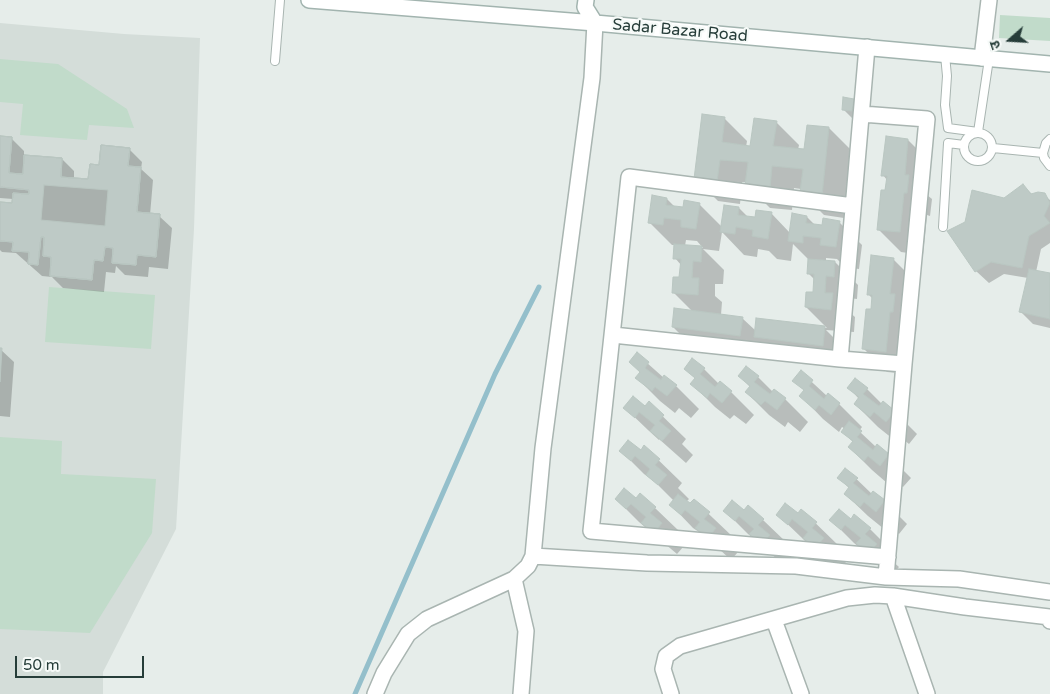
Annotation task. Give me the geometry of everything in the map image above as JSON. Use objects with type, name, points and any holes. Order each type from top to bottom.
[{"type":"street","name":"Sadar Bazar Road","points":[[309,0],[595,23],[1050,64]]},
{"type":"street","points":[[375,694],[384,673],[408,634],[427,619],[514,579],[528,566],[532,556],[542,448],[592,78],[595,23],[585,7],[586,0]]},
{"type":"street","points":[[986,58],[989,0]]},
{"type":"street","points":[[840,359],[867,47]]},
{"type":"street","points":[[862,114],[927,119],[886,577]]},
{"type":"street","points":[[853,206],[629,177],[591,531],[888,557]]},
{"type":"street","points":[[613,335],[904,364]]},
{"type":"street","points":[[532,556],[647,563],[796,566],[886,577],[959,579],[1050,592]]},
{"type":"street","points":[[514,579],[526,630],[521,694]]},
{"type":"street","points":[[671,694],[663,669],[666,656],[680,646],[847,598],[875,595],[893,596],[965,607],[1050,616],[1050,621]]},
{"type":"street","points":[[893,596],[927,694]]},
{"type":"street","points":[[774,620],[801,694]]},
{"type":"lane","points":[[275,61],[280,0]]},
{"type":"lane","points":[[943,227],[948,143],[945,105],[947,76],[945,54]]},
{"type":"lane","points":[[978,132],[986,58]]},
{"type":"lane","points":[[948,128],[978,132],[990,138],[992,148],[988,158],[978,161],[968,157],[965,153],[964,145],[971,134],[978,132]]},
{"type":"lane","points":[[1050,139],[1046,143],[1043,153],[1050,166]]},
{"type":"lane","points":[[948,143],[964,145]]},
{"type":"lane","points":[[992,148],[1043,153]]},
{"type":"shaded area","points":[[0,23],[124,34],[200,38],[194,229],[176,529],[103,672],[103,694],[0,694]]},
{"type":"green space","points":[[1000,15],[1050,18],[1050,41],[999,38]]},
{"type":"green space","points":[[0,59],[58,64],[127,109],[134,128],[89,125],[87,140],[20,135],[23,104],[0,102]]},
{"type":"green space","points":[[49,287],[155,295],[151,349],[45,342]]},
{"type":"green space","points":[[0,437],[62,441],[61,474],[156,479],[152,533],[90,633],[0,629]]},
{"type":"building","points":[[843,97],[854,99],[852,111],[842,110]]},
{"type":"building","points":[[702,114],[725,117],[722,142],[750,146],[754,118],[777,121],[773,146],[804,149],[807,125],[829,127],[822,196],[800,192],[803,169],[772,166],[770,188],[745,185],[748,162],[720,160],[717,182],[694,179]]},
{"type":"building","points":[[0,136],[12,137],[9,173],[23,174],[24,155],[62,158],[61,177],[88,179],[90,164],[99,165],[101,145],[130,148],[128,166],[141,167],[137,212],[160,214],[156,257],[137,255],[136,265],[112,263],[113,248],[105,247],[103,261],[94,260],[92,280],[50,276],[51,257],[43,256],[44,237],[41,237],[38,265],[28,264],[29,252],[12,251],[13,242],[0,241],[0,202],[12,203],[13,193],[29,194],[29,190],[0,187]]},
{"type":"building","points":[[0,136],[12,137],[9,173],[23,174],[24,155],[62,158],[61,177],[88,179],[90,164],[99,165],[101,145],[130,148],[128,166],[141,167],[137,212],[160,214],[156,257],[137,255],[136,265],[112,263],[113,248],[105,247],[103,261],[94,260],[92,280],[50,276],[51,257],[43,256],[44,237],[41,237],[38,265],[28,264],[29,252],[12,251],[13,242],[0,241],[0,202],[12,203],[13,193],[29,194],[29,190],[0,187]]},
{"type":"building","points":[[0,136],[12,137],[9,173],[23,174],[24,155],[62,158],[61,177],[88,179],[90,164],[99,165],[101,145],[130,148],[128,166],[141,167],[137,212],[160,214],[156,257],[137,255],[136,265],[112,263],[113,248],[105,247],[103,261],[94,260],[92,280],[50,276],[51,257],[43,256],[44,237],[41,237],[38,265],[28,264],[29,252],[12,251],[13,242],[0,241],[0,202],[12,203],[13,193],[29,194],[29,190],[0,187]],"holes":[[[44,185],[108,190],[105,226],[41,220]]]},
{"type":"building","points":[[886,136],[908,139],[905,175],[909,175],[907,193],[904,193],[900,232],[877,230],[881,190],[885,190],[887,176],[881,176]]},
{"type":"building","points":[[1023,184],[1031,194],[1045,193],[1050,203],[1044,216],[1050,223],[1029,236],[1022,268],[991,262],[975,272],[947,231],[965,222],[972,190],[1004,198]]},
{"type":"building","points":[[652,195],[667,198],[666,205],[683,207],[684,200],[700,203],[696,229],[681,227],[681,220],[664,218],[663,225],[648,223]]},
{"type":"building","points":[[724,205],[739,207],[738,215],[755,217],[756,210],[772,212],[768,239],[752,236],[753,230],[736,227],[735,234],[720,232]]},
{"type":"building","points":[[792,213],[807,216],[806,223],[822,225],[823,218],[840,221],[836,247],[820,245],[821,238],[803,236],[803,243],[788,241]]},
{"type":"building","points":[[674,244],[702,246],[701,262],[693,261],[692,278],[699,278],[698,295],[672,293],[673,277],[679,277],[681,259],[673,259]]},
{"type":"building","points":[[871,255],[894,258],[890,294],[895,294],[893,312],[890,312],[886,352],[862,349],[866,309],[871,309],[872,295],[867,295]]},
{"type":"building","points":[[808,259],[835,261],[834,277],[826,276],[825,293],[833,293],[831,310],[805,307],[806,292],[813,292],[814,274],[807,274]]},
{"type":"building","points":[[1029,269],[1050,273],[1050,319],[1019,312]]},
{"type":"building","points":[[674,308],[743,317],[740,336],[672,327]]},
{"type":"building","points":[[756,318],[825,326],[823,346],[754,337]]},
{"type":"building","points":[[0,348],[2,348],[0,382]]},
{"type":"building","points":[[637,352],[649,362],[645,368],[661,380],[664,375],[677,385],[667,396],[655,387],[652,391],[635,378],[640,372],[629,362]]},
{"type":"building","points":[[692,358],[705,368],[700,374],[715,387],[720,381],[732,391],[722,403],[710,393],[707,398],[690,384],[695,378],[684,369]]},
{"type":"building","points":[[746,366],[759,376],[754,382],[770,394],[774,389],[786,398],[777,410],[765,401],[761,405],[745,392],[750,386],[738,376]]},
{"type":"building","points":[[801,370],[813,380],[809,386],[824,399],[828,393],[840,403],[831,415],[819,405],[815,410],[799,396],[804,390],[792,381]]},
{"type":"building","points":[[855,378],[868,388],[863,394],[879,406],[883,401],[895,411],[886,422],[874,412],[870,417],[854,404],[859,397],[847,388]]},
{"type":"building","points":[[633,396],[645,406],[649,401],[664,415],[659,421],[671,431],[662,441],[650,431],[655,425],[639,412],[635,418],[623,408]]},
{"type":"building","points":[[849,421],[862,431],[857,437],[873,450],[877,444],[889,454],[880,466],[868,456],[864,461],[848,447],[853,441],[841,432]]},
{"type":"building","points":[[628,440],[641,450],[644,445],[660,459],[655,465],[667,475],[658,485],[646,475],[650,469],[635,456],[631,461],[619,451]]},
{"type":"building","points":[[845,468],[858,478],[853,483],[869,496],[873,491],[885,500],[876,512],[864,502],[860,507],[844,494],[849,487],[837,478]]},
{"type":"building","points":[[624,488],[636,498],[640,493],[656,507],[650,513],[662,523],[654,533],[641,523],[646,517],[631,504],[626,509],[615,499]]},
{"type":"building","points":[[678,494],[690,503],[694,499],[710,512],[704,519],[716,528],[708,538],[695,528],[700,522],[685,510],[681,515],[669,505]]},
{"type":"building","points":[[732,500],[744,510],[748,505],[764,519],[758,525],[770,535],[762,544],[749,534],[754,529],[739,516],[735,521],[723,511]]},
{"type":"building","points":[[785,503],[798,513],[801,509],[817,522],[812,528],[824,538],[815,548],[803,538],[808,532],[792,519],[788,525],[776,515]]},
{"type":"building","points":[[839,509],[851,519],[854,514],[871,528],[865,534],[877,544],[868,554],[856,543],[861,538],[845,525],[841,530],[829,520]]},
{"type":"waterway","points":[[355,694],[495,374],[539,287]]}]
